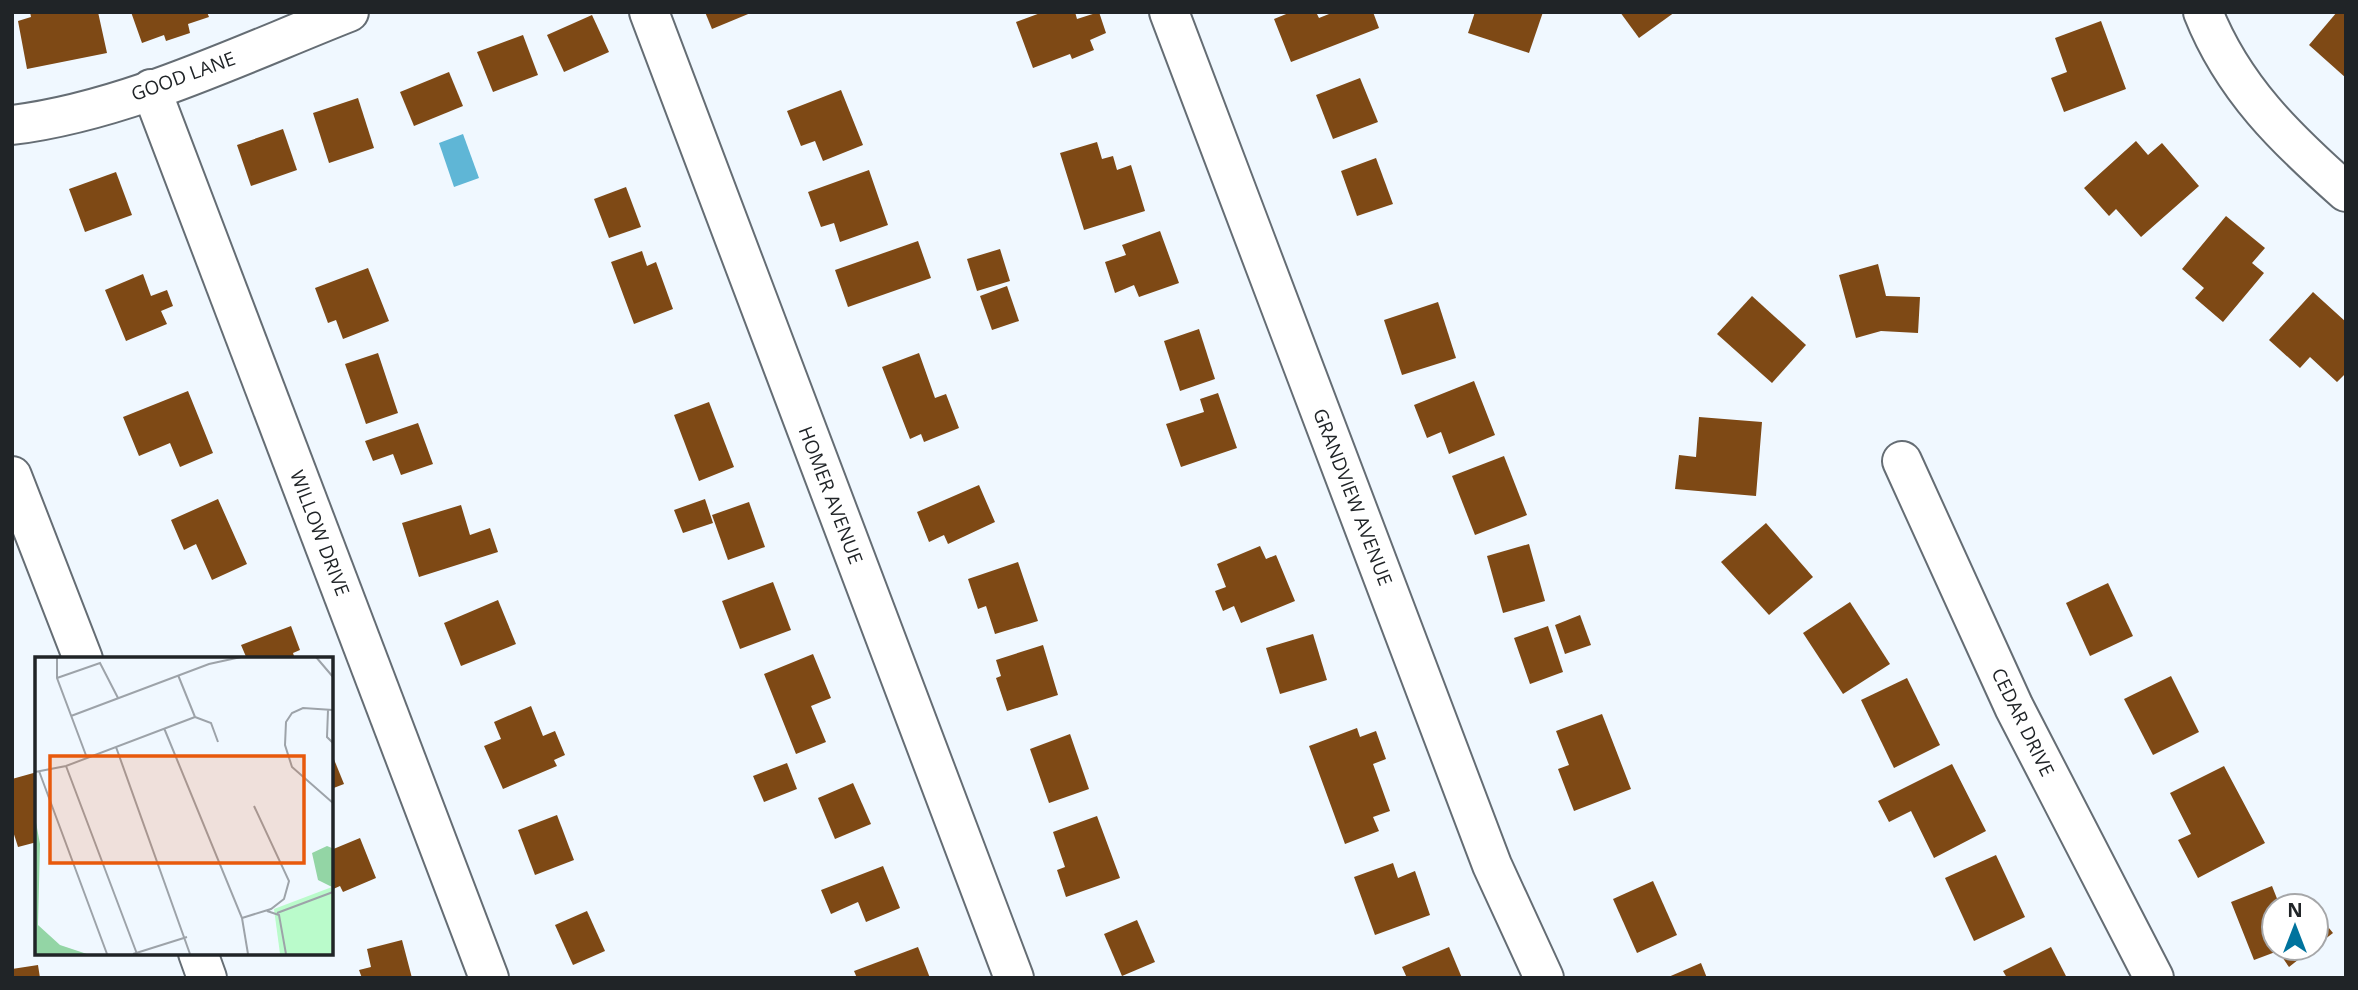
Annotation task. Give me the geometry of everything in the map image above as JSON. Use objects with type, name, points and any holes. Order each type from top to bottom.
[{"type":"street","name":"HOMER AVENUE","points":[[649,12],[1014,978]]},
{"type":"street","name":"GRANDVIEW AVENUE","points":[[1169,12],[1492,865],[1544,978]]},
{"type":"street","points":[[2203,12],[2228,67],[2252,102],[2288,141],[2346,192]]},
{"type":"street","name":"GOOD LANE","points":[[12,125],[63,116],[151,89],[345,13]]},
{"type":"street","name":"WILLOW DRIVE","points":[[151,89],[489,978]]},
{"type":"street","name":"CEDAR DRIVE","points":[[1902,461],[2014,707],[2154,978]]},
{"type":"street","points":[[12,476],[82,657]]},
{"type":"street","points":[[199,955],[207,978]]},
{"type":"water","points":[[463,134],[479,178],[454,187],[439,143]]},
{"type":"building","points":[[30,12],[98,12],[107,53],[27,69],[18,21],[31,17]]},
{"type":"building","points":[[131,12],[207,12],[209,17],[188,24],[190,33],[166,41],[164,35],[142,43]]},
{"type":"building","points":[[705,12],[753,12],[712,29]]},
{"type":"building","points":[[1043,12],[1075,12],[1077,19],[1099,12],[1106,33],[1090,40],[1094,50],[1072,59],[1070,54],[1033,68],[1016,22]]},
{"type":"building","points":[[1291,12],[1316,12],[1319,18],[1334,12],[1373,12],[1379,28],[1291,62],[1274,19]]},
{"type":"building","points":[[1475,12],[1543,12],[1529,53],[1468,33]]},
{"type":"building","points":[[1620,12],[1675,12],[1639,38]]},
{"type":"building","points":[[2337,12],[2346,12],[2346,78],[2309,45]]},
{"type":"building","points":[[592,15],[609,52],[564,72],[547,35]]},
{"type":"building","points":[[2101,21],[2126,89],[2064,112],[2051,78],[2067,72],[2055,38]]},
{"type":"building","points":[[523,35],[538,75],[493,92],[477,52]]},
{"type":"building","points":[[449,72],[463,106],[414,126],[400,92]]},
{"type":"building","points":[[1360,78],[1378,122],[1333,139],[1316,95]]},
{"type":"building","points":[[841,90],[863,145],[823,161],[815,141],[801,146],[787,111]]},
{"type":"building","points":[[358,98],[374,148],[329,163],[313,113]]},
{"type":"building","points":[[283,129],[297,170],[251,186],[237,145]]},
{"type":"building","points":[[2136,141],[2148,155],[2162,143],[2199,186],[2141,237],[2116,209],[2109,216],[2084,188]]},
{"type":"building","points":[[1097,142],[1102,159],[1113,156],[1117,170],[1131,165],[1145,211],[1084,230],[1060,153]]},
{"type":"building","points":[[1376,158],[1393,204],[1357,216],[1341,171]]},
{"type":"building","points":[[869,170],[888,225],[840,242],[834,223],[821,227],[808,192]]},
{"type":"building","points":[[116,172],[132,215],[85,232],[69,189]]},
{"type":"building","points":[[626,187],[641,227],[609,238],[594,199]]},
{"type":"building","points":[[2226,216],[2265,248],[2252,263],[2264,273],[2223,322],[2195,298],[2204,288],[2182,269]]},
{"type":"building","points":[[1160,231],[1179,283],[1139,297],[1134,285],[1115,293],[1105,262],[1126,255],[1122,245]]},
{"type":"building","points":[[918,241],[931,278],[848,307],[835,270]]},
{"type":"building","points":[[1000,249],[1010,281],[977,291],[967,259]]},
{"type":"building","points":[[642,251],[647,266],[656,262],[673,309],[634,324],[611,262]]},
{"type":"building","points":[[1878,264],[1886,296],[1920,297],[1918,333],[1881,331],[1856,338],[1839,275]]},
{"type":"building","points":[[368,268],[389,321],[343,339],[336,320],[328,323],[315,288]]},
{"type":"building","points":[[143,274],[151,296],[167,290],[173,306],[161,311],[167,324],[126,341],[105,290]]},
{"type":"building","points":[[1007,286],[1019,321],[992,330],[980,296]]},
{"type":"building","points":[[2313,292],[2346,322],[2346,373],[2337,382],[2310,357],[2300,368],[2269,340]]},
{"type":"building","points":[[1752,296],[1806,345],[1772,383],[1717,334]]},
{"type":"building","points":[[1438,302],[1456,358],[1402,375],[1384,320]]},
{"type":"building","points":[[1199,329],[1215,379],[1180,391],[1164,341]]},
{"type":"building","points":[[378,353],[398,413],[366,424],[345,364]]},
{"type":"building","points":[[919,353],[935,398],[946,394],[959,428],[924,442],[921,434],[910,439],[882,367]]},
{"type":"building","points":[[1474,381],[1495,435],[1449,454],[1441,432],[1427,438],[1414,405]]},
{"type":"building","points":[[188,391],[213,453],[180,467],[170,443],[139,456],[123,417]]},
{"type":"building","points":[[1218,393],[1237,448],[1181,467],[1166,424],[1204,412],[1200,399]]},
{"type":"building","points":[[709,402],[734,467],[699,481],[674,415]]},
{"type":"building","points":[[1699,417],[1762,422],[1756,496],[1675,489],[1679,455],[1696,457]]},
{"type":"building","points":[[418,423],[433,464],[401,475],[393,454],[373,461],[365,441]]},
{"type":"building","points":[[1504,456],[1527,515],[1475,535],[1452,476]]},
{"type":"building","points":[[979,485],[995,522],[948,544],[944,535],[929,542],[917,512]]},
{"type":"building","points":[[218,499],[247,564],[212,580],[196,544],[184,550],[171,520]]},
{"type":"building","points":[[705,499],[713,523],[683,533],[674,510]]},
{"type":"building","points":[[749,502],[765,547],[728,560],[712,515]]},
{"type":"building","points":[[461,505],[470,535],[490,528],[498,552],[419,577],[402,523]]},
{"type":"building","points":[[1766,523],[1813,577],[1769,615],[1721,562]]},
{"type":"building","points":[[1529,544],[1545,601],[1503,613],[1487,556]]},
{"type":"building","points":[[1260,546],[1266,559],[1276,555],[1295,601],[1241,623],[1234,606],[1223,611],[1215,591],[1226,587],[1217,564]]},
{"type":"building","points":[[1018,562],[1038,621],[995,634],[986,606],[978,609],[968,579]]},
{"type":"building","points":[[773,582],[791,630],[740,649],[722,601]]},
{"type":"building","points":[[2108,583],[2133,636],[2090,656],[2066,603]]},
{"type":"building","points":[[498,600],[516,644],[461,666],[444,623]]},
{"type":"building","points":[[1850,602],[1890,664],[1843,694],[1803,633]]},
{"type":"building","points":[[1580,615],[1591,645],[1565,654],[1555,625]]},
{"type":"building","points":[[291,626],[300,650],[293,653],[294,657],[246,657],[241,645]]},
{"type":"building","points":[[1548,626],[1563,672],[1530,684],[1514,638]]},
{"type":"building","points":[[1313,634],[1327,680],[1280,694],[1266,648]]},
{"type":"building","points":[[1043,645],[1058,695],[1007,711],[996,678],[1001,676],[996,660]]},
{"type":"building","points":[[813,654],[831,698],[811,706],[826,742],[796,754],[764,674]]},
{"type":"building","points":[[2171,676],[2199,732],[2153,755],[2124,699]]},
{"type":"building","points":[[1907,678],[1940,745],[1894,768],[1861,700]]},
{"type":"building","points":[[531,706],[543,736],[555,731],[565,755],[554,760],[557,766],[503,789],[484,746],[501,739],[494,722]]},
{"type":"building","points":[[1602,714],[1631,789],[1574,811],[1558,769],[1569,765],[1556,731]]},
{"type":"building","points":[[1357,728],[1360,737],[1376,731],[1386,759],[1373,764],[1390,811],[1373,817],[1379,831],[1345,844],[1309,746]]},
{"type":"building","points":[[1070,734],[1089,789],[1049,803],[1030,749]]},
{"type":"building","points":[[332,754],[344,784],[332,789]]},
{"type":"building","points":[[787,763],[797,789],[764,802],[753,776]]},
{"type":"building","points":[[1952,764],[1986,831],[1934,858],[1911,811],[1889,822],[1878,801]]},
{"type":"building","points":[[2224,766],[2265,843],[2198,878],[2178,840],[2191,834],[2170,793]]},
{"type":"building","points":[[35,773],[35,843],[18,847],[12,828],[12,779]]},
{"type":"building","points":[[853,783],[871,824],[835,839],[818,798]]},
{"type":"building","points":[[557,815],[574,860],[535,875],[518,830]]},
{"type":"building","points":[[1097,816],[1120,878],[1066,897],[1057,870],[1065,867],[1053,832]]},
{"type":"building","points":[[360,838],[376,878],[343,892],[340,886],[332,890],[332,850]]},
{"type":"building","points":[[1996,855],[2025,917],[1974,941],[1945,878]]},
{"type":"building","points":[[1393,863],[1398,878],[1415,871],[1430,915],[1375,935],[1354,877]]},
{"type":"building","points":[[883,866],[900,908],[866,922],[858,902],[831,914],[821,890]]},
{"type":"building","points":[[1653,881],[1677,935],[1637,953],[1613,899]]},
{"type":"building","points":[[2272,886],[2274,892],[2260,892],[2260,958],[2254,960],[2231,902]]},
{"type":"building","points":[[587,911],[605,951],[573,965],[555,925]]},
{"type":"building","points":[[1137,920],[1155,962],[1122,976],[1104,934]]},
{"type":"building","points":[[402,940],[412,978],[362,978],[359,970],[371,967],[367,949]]},
{"type":"building","points":[[918,947],[930,978],[857,978],[854,971]]},
{"type":"building","points":[[1449,947],[1462,978],[1407,978],[1402,967]]},
{"type":"building","points":[[2051,947],[2067,978],[2007,978],[2003,971]]},
{"type":"building","points":[[1701,963],[1707,978],[1666,978]]},
{"type":"building","points":[[38,965],[40,978],[12,978],[12,969]]}]
